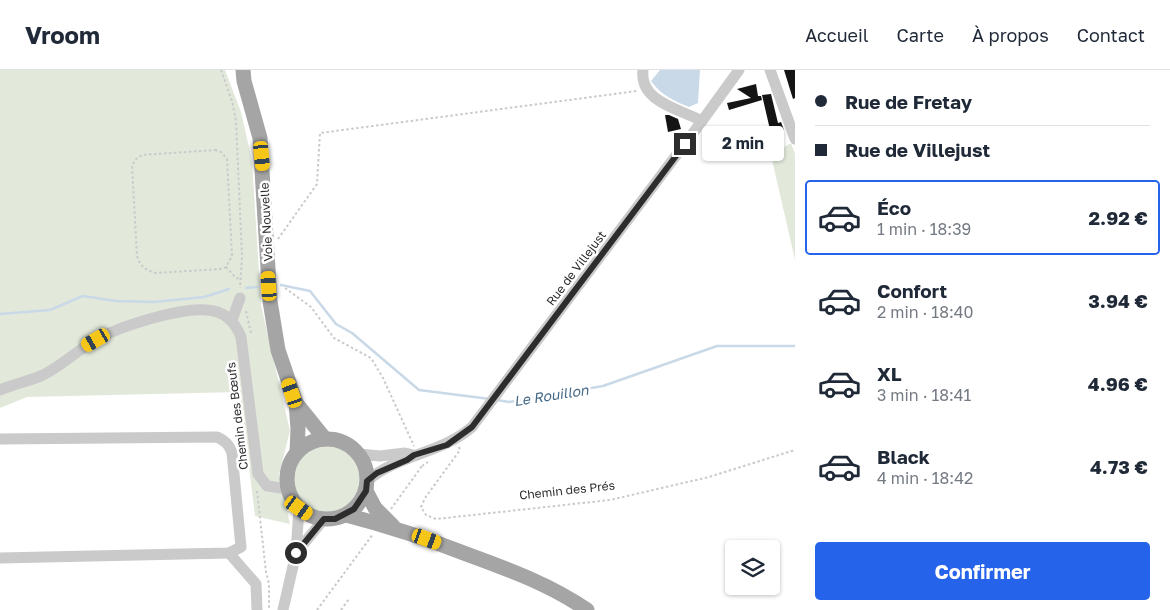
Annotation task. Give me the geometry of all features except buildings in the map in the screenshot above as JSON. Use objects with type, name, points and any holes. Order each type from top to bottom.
[{"type":"main road","name":"Voie Nouvelle","points":[[241,74],[260,138],[273,325],[278,350],[296,403],[297,452]]},
{"type":"main road","points":[[296,403],[325,439]]},
{"type":"main road","points":[[366,486],[354,509],[346,515],[335,519],[324,519],[310,516],[299,508],[288,489],[288,470],[297,452],[315,441],[325,439],[338,440],[350,446],[359,454],[364,462],[366,486],[375,508],[394,527]]},
{"type":"main road","points":[[346,515],[394,527],[530,578],[570,598],[587,610]]},
{"type":"street","points":[[642,70],[647,90],[659,101],[702,122]]},
{"type":"street","name":"Rue de Villejust","points":[[359,454],[380,456],[406,453],[456,440],[472,427],[499,394],[739,70]]},
{"type":"street","points":[[770,70],[795,139]]},
{"type":"street","points":[[0,390],[44,374],[96,340],[115,330],[134,324],[201,310],[220,313],[232,320],[240,298]]},
{"type":"street","name":"Chemin des Bœufs","points":[[232,320],[239,332],[244,350],[258,474],[267,486],[288,489]]},
{"type":"street","points":[[0,439],[216,437],[225,441],[230,446],[232,453],[241,547],[229,554],[0,558]]},
{"type":"street","name":"Rue de Villejust","points":[[366,486],[384,468],[407,460],[414,450]]},
{"type":"street","points":[[283,610],[296,553],[299,508]]},
{"type":"street","points":[[296,553],[324,519]]},
{"type":"street","points":[[229,554],[256,584],[256,610]]},
{"type":"path","points":[[267,254],[317,184],[320,133],[647,90]]},
{"type":"path","points":[[214,150],[221,152],[227,159],[232,256],[226,267],[156,273],[148,271],[139,264],[132,166],[134,160],[142,155],[214,150]]},
{"type":"path","points":[[226,267],[236,278],[241,279]]},
{"type":"path","points":[[285,288],[311,307],[334,338],[371,358],[384,378],[414,450]]},
{"type":"path","name":"Chemin des Prés","points":[[456,440],[460,450],[421,506],[426,515],[436,519],[610,500],[709,477],[795,450]]},
{"type":"path","points":[[390,511],[422,466]]},
{"type":"path","points":[[317,610],[374,532]]},
{"type":"path","points":[[341,610],[349,599]]},
{"type":"shaded area","points":[[0,70],[225,70],[241,112],[252,161],[261,305],[290,431],[279,474],[290,524],[255,516],[240,392],[27,397],[0,408]]},
{"type":"shaded area","points":[[791,143],[795,154],[795,260],[771,155]]},
{"type":"shaded area","points":[[335,445],[347,451],[356,460],[362,472],[360,492],[352,503],[335,513],[321,513],[304,503],[296,492],[294,472],[304,455],[315,447]]},
{"type":"water","points":[[660,70],[700,70],[698,103],[689,107],[663,94],[651,81]]},
{"type":"waterway","name":"Le Rouillon","points":[[281,285],[310,291],[336,324],[352,333],[419,390],[490,399]]},
{"type":"waterway","name":"Le Rouillon","points":[[246,288],[257,287]]},
{"type":"waterway","name":"Le Rouillon","points":[[0,314],[50,310],[83,296],[116,301],[154,302],[204,297],[229,289]]},
{"type":"waterway","name":"Le Rouillon","points":[[497,400],[509,402],[603,386],[717,346],[795,346]]},
{"type":"route","points":[[296,553],[324,519],[335,519],[346,515],[354,509],[366,491],[367,481],[377,473],[414,455],[447,445],[465,433],[480,419],[685,144]]}]
